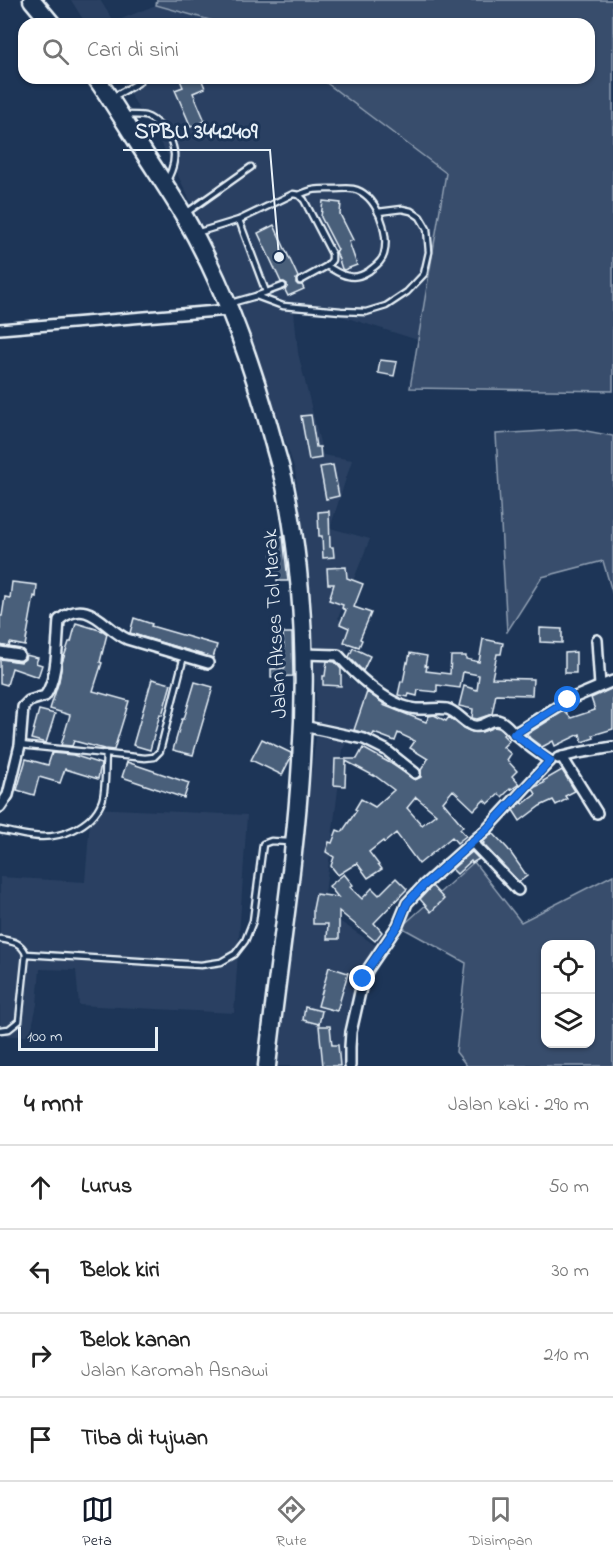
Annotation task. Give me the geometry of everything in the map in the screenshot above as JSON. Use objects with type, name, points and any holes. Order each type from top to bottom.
[{"type":"highway","points":[[32,0],[47,18]]},
{"type":"highway","name":"Jalan Akses Tol Merak","points":[[100,84],[184,215],[228,307],[258,387],[284,484],[299,592],[303,726],[299,801],[267,1066]]},
{"type":"street","points":[[0,329],[228,307]]},
{"type":"street","points":[[0,807],[8,795],[20,744],[23,707],[29,701],[45,696],[49,689],[53,677],[59,620],[66,614],[92,613],[118,635],[127,639],[208,663]]},
{"type":"street","points":[[597,640],[600,686]]},
{"type":"street","points":[[0,652],[19,655]]},
{"type":"street","points":[[302,654],[338,655],[362,679],[397,704],[412,709],[448,710],[473,726],[479,727],[491,721],[500,721],[550,761]]},
{"type":"street","points":[[514,734],[568,700],[613,681]]},
{"type":"street","points":[[303,726],[364,739],[386,750],[415,773]]},
{"type":"street","points":[[350,1066],[354,1015],[360,989],[368,969],[398,925],[407,903],[472,842],[550,761],[613,747]]},
{"type":"street","points":[[562,757],[597,813]]},
{"type":"street","points":[[472,842],[518,890]]},
{"type":"lane","points":[[110,98],[136,84]]},
{"type":"lane","points":[[120,114],[145,116],[154,120],[164,131],[173,147],[174,159],[165,183]]},
{"type":"lane","points":[[184,215],[251,166]]},
{"type":"lane","points":[[194,234],[239,220],[293,194],[299,195],[313,189],[353,189],[370,200],[378,212],[384,225],[384,255],[379,263],[356,277],[342,275],[327,266]]},
{"type":"lane","points":[[299,195],[304,200],[332,254],[332,260],[327,266],[300,281]]},
{"type":"lane","points":[[256,296],[283,306],[366,312],[386,306],[407,292],[424,274],[429,252],[427,229],[420,217],[411,211],[402,209],[378,212]]},
{"type":"lane","points":[[239,220],[266,292]]},
{"type":"lane","points":[[228,307],[283,286]]},
{"type":"lane","points":[[20,744],[145,758],[154,757],[160,751],[184,656]]},
{"type":"lane","points":[[0,830],[33,837],[58,836],[84,825],[104,799],[106,754]]},
{"type":"lane","points":[[26,954],[201,965],[221,962],[235,954],[253,921],[263,844],[271,841],[294,842]]},
{"type":"lane","points":[[0,939],[19,944],[26,954],[18,1021],[9,1029],[0,1030]]},
{"type":"shaded area","points":[[71,0],[100,0],[111,18],[82,18]]},
{"type":"shaded area","points":[[157,0],[613,0],[613,391],[410,388],[446,173],[328,84],[595,84],[595,18],[203,18],[156,5]]},
{"type":"shaded area","points":[[156,5],[203,18],[124,18]]},
{"type":"shaded area","points":[[124,84],[328,84],[446,173],[418,340],[293,301],[298,353],[323,455],[352,460],[330,528],[370,539],[338,618],[352,633],[340,671],[371,696],[343,749],[323,910],[384,951],[365,980],[353,1042],[356,1066],[275,1066],[317,729],[313,612],[295,470],[237,297],[169,157]]},
{"type":"shaded area","points":[[576,429],[613,436],[613,595],[603,561],[542,577],[507,632],[496,434]]},
{"type":"shaded area","points":[[91,808],[247,815],[234,1013],[79,1005],[76,970],[40,969],[37,1004],[30,1036],[0,1036],[0,877],[85,882]]},
{"type":"shaded area","points":[[474,862],[521,922],[613,875],[613,1066],[467,1066],[456,1052],[466,963],[401,927]]},
{"type":"building","points":[[182,84],[203,84],[205,88],[193,93],[205,121],[191,127],[175,90],[183,87]]},
{"type":"building","points":[[323,201],[341,203],[340,214],[353,240],[349,242],[357,265],[342,269],[336,251],[338,250],[321,217]]},
{"type":"building","points":[[274,225],[298,277],[296,283],[302,285],[304,289],[288,296],[285,290],[287,284],[281,282],[258,233]]},
{"type":"building","points":[[380,360],[397,362],[394,376],[378,373]]},
{"type":"building","points":[[311,415],[316,447],[320,447],[321,458],[309,460],[301,416]]},
{"type":"building","points":[[333,465],[339,496],[326,499],[320,467]]},
{"type":"building","points":[[329,511],[330,547],[333,547],[334,557],[323,558],[318,512]]},
{"type":"building","points":[[275,536],[283,536],[288,581],[277,581],[277,575],[275,575],[271,554],[276,554]]},
{"type":"building","points":[[346,567],[347,578],[363,584],[354,607],[371,613],[359,647],[344,642],[349,628],[340,624],[346,610],[342,608],[343,605],[329,600],[334,584],[328,584],[327,568]]},
{"type":"building","points":[[12,582],[37,585],[25,646],[10,643],[9,647],[0,645],[0,616],[2,616],[5,597],[10,598]]},
{"type":"building","points":[[134,618],[152,624],[151,626],[217,645],[213,658],[130,633]]},
{"type":"building","points":[[76,623],[107,634],[100,662],[102,663],[93,691],[129,701],[114,750],[74,741],[72,746],[61,745],[70,715],[50,709],[62,663]]},
{"type":"building","points":[[540,628],[562,629],[562,643],[540,642]]},
{"type":"building","points":[[283,633],[292,633],[293,676],[271,677],[271,669],[285,668]]},
{"type":"building","points":[[483,639],[503,643],[501,654],[497,654],[492,678],[533,679],[532,695],[496,694],[492,714],[477,719],[472,718],[473,709],[459,706],[464,686],[477,690],[479,675],[463,672],[460,688],[437,685],[437,692],[418,690],[417,696],[398,695],[410,653],[427,656],[426,671],[450,674],[451,656],[466,656],[466,659],[479,662]]},
{"type":"building","points":[[353,648],[370,656],[363,671],[349,657]]},
{"type":"building","points":[[576,652],[576,673],[565,673],[565,653]]},
{"type":"building","points":[[26,655],[38,658],[36,663],[42,665],[38,677],[12,668],[7,685],[0,683],[0,659],[21,662]]},
{"type":"building","points":[[327,661],[335,662],[341,669],[341,686],[323,685]]},
{"type":"building","points":[[152,679],[171,684],[150,750],[133,745]]},
{"type":"building","points":[[195,682],[213,687],[193,755],[173,750]]},
{"type":"building","points":[[613,688],[613,729],[593,735],[594,738],[582,742],[580,734],[555,746],[553,741],[542,747],[527,734],[564,711],[571,718],[595,710],[591,698]]},
{"type":"building","points":[[367,692],[383,705],[426,722],[429,716],[434,715],[446,721],[449,717],[472,732],[499,728],[509,741],[503,747],[511,754],[507,760],[517,771],[512,776],[519,784],[502,797],[499,794],[488,804],[484,800],[474,810],[453,790],[443,802],[463,826],[460,829],[466,836],[457,843],[452,837],[419,864],[396,833],[369,852],[382,869],[368,878],[357,863],[338,875],[331,866],[334,857],[326,852],[329,842],[332,843],[337,830],[342,832],[357,810],[355,809],[361,799],[375,807],[394,790],[374,775],[346,761],[345,786],[334,785],[335,759],[357,759],[363,748],[415,780],[421,777],[421,770],[428,759],[410,748],[415,741],[398,733],[395,741],[374,733],[372,736],[354,730]],"holes":[[[416,797],[436,814],[422,825],[407,808]]]},
{"type":"building","points":[[39,710],[55,714],[46,743],[31,739]]},
{"type":"building","points":[[262,739],[291,753],[282,775],[251,760]]},
{"type":"building","points":[[52,753],[73,755],[101,764],[98,779],[65,769],[60,783],[39,777],[34,795],[17,790],[26,759],[48,765]]},
{"type":"building","points":[[127,762],[189,783],[184,798],[122,777]]},
{"type":"building","points":[[562,770],[575,791],[565,796],[567,799],[556,805],[553,800],[540,806],[520,821],[513,810],[521,802],[523,804],[536,794],[533,789],[535,787]]},
{"type":"building","points":[[493,833],[508,849],[527,876],[519,882],[483,844]]},
{"type":"building","points":[[472,852],[479,859],[472,863],[471,861],[457,874],[452,869]]},
{"type":"building","points":[[344,874],[353,885],[350,887],[362,899],[372,888],[379,895],[396,878],[407,889],[374,923],[382,932],[375,941],[339,911],[339,939],[327,939],[328,924],[313,924],[316,894],[338,897],[329,886]]},
{"type":"building","points":[[432,886],[444,899],[431,912],[420,899]]},
{"type":"building","points":[[329,967],[348,973],[337,1011],[318,1006]]},
{"type":"building","points":[[305,1007],[322,1011],[319,1024],[303,1020]]},
{"type":"building","points":[[319,1026],[330,1026],[332,1045],[338,1045],[340,1066],[323,1066]]},
{"type":"place","name":"SPBU 3442409","points":[[279,257]]},
{"type":"route","points":[[363,979],[398,925],[407,903],[488,828],[550,761],[514,734],[568,700]]}]
